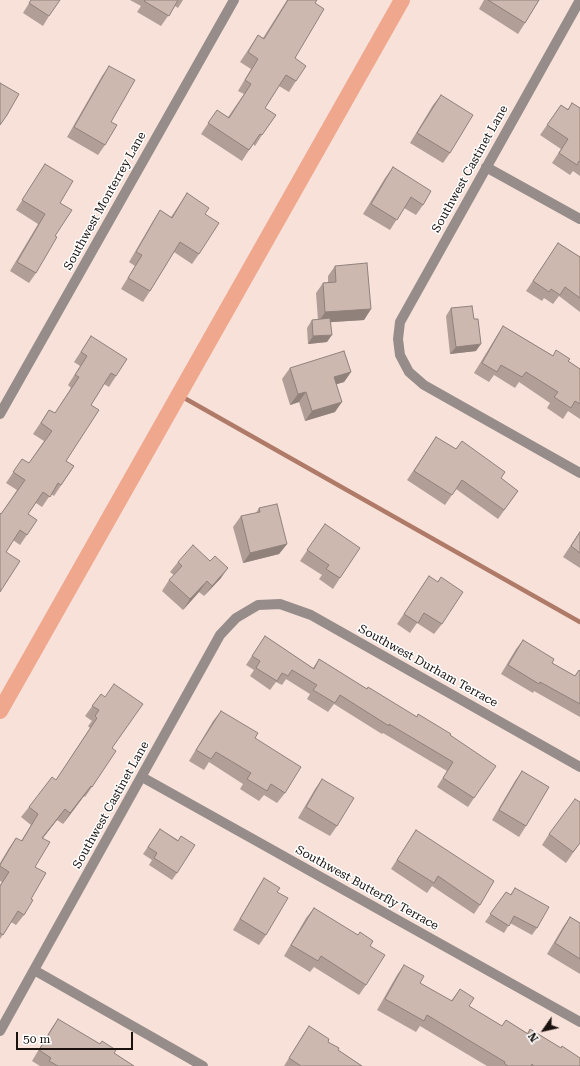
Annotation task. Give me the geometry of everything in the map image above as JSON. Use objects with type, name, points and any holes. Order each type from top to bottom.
[{"type":"street","name":"Southwest Monterrey Lane","points":[[0,414],[234,0]]},
{"type":"street","name":"Southwest Castinet Lane","points":[[580,0],[400,322],[398,339],[400,355],[409,372],[424,385],[580,473]]},
{"type":"street","points":[[486,167],[580,219]]},
{"type":"street","name":"Southwest Durham Terrace","points":[[258,605],[280,604],[311,615],[580,767]]},
{"type":"street","name":"Southwest Castinet Lane","points":[[0,1031],[220,635],[236,618],[258,605]]},
{"type":"street","name":"Southwest Butterfly Terrace","points":[[142,777],[580,1022]]},
{"type":"street","points":[[34,970],[203,1066]]},
{"type":"building","points":[[31,0],[60,0],[49,16],[29,3]]},
{"type":"building","points":[[178,0],[169,16],[144,1]]},
{"type":"building","points":[[288,0],[317,0],[315,3],[324,9],[295,58],[306,66],[296,81],[286,75],[265,108],[276,115],[249,150],[208,123],[217,110],[229,118],[251,84],[245,80],[258,59],[248,52],[258,35],[264,39]]},
{"type":"building","points":[[488,0],[539,0],[525,23]]},
{"type":"building","points":[[109,66],[135,80],[111,122],[117,125],[105,145],[74,127]]},
{"type":"building","points":[[0,83],[19,94],[0,125]]},
{"type":"building","points":[[441,95],[473,115],[450,153],[417,133]]},
{"type":"building","points":[[572,103],[580,108],[580,162],[579,161],[577,165],[559,153],[568,139],[547,125],[561,105],[568,110]]},
{"type":"building","points":[[45,164],[73,181],[60,203],[72,210],[55,236],[57,237],[36,273],[17,262],[45,214],[22,200]]},
{"type":"building","points":[[393,167],[431,191],[423,205],[411,197],[397,220],[371,204]]},
{"type":"building","points":[[187,193],[209,208],[205,214],[219,223],[199,254],[180,242],[150,291],[128,278],[142,255],[136,252],[160,210],[172,218]]},
{"type":"building","points":[[558,243],[580,257],[580,298],[565,287],[560,295],[551,289],[549,292],[533,281]]},
{"type":"building","points":[[367,263],[371,309],[325,312],[323,283],[336,282],[335,266]]},
{"type":"building","points":[[472,306],[474,319],[478,319],[481,344],[456,347],[451,308]]},
{"type":"building","points":[[330,318],[332,335],[313,336],[312,320]]},
{"type":"building","points":[[503,326],[553,356],[556,350],[570,359],[568,361],[580,369],[580,404],[575,401],[571,408],[554,397],[558,392],[526,372],[522,377],[501,365],[497,372],[482,363]]},
{"type":"building","points":[[91,336],[127,359],[116,376],[111,373],[91,405],[99,410],[66,461],[74,466],[61,485],[58,483],[50,497],[43,492],[28,514],[37,520],[27,535],[20,530],[6,552],[20,561],[0,592],[0,513],[1,514],[25,480],[13,472],[22,459],[29,463],[52,431],[41,423],[49,410],[55,413],[79,377],[75,375],[87,356],[81,352]]},
{"type":"building","points":[[344,351],[351,372],[334,377],[342,402],[312,411],[306,392],[298,394],[290,368]]},
{"type":"building","points":[[436,437],[456,449],[462,441],[505,472],[501,478],[518,491],[504,510],[462,480],[452,495],[414,471]]},
{"type":"building","points":[[277,504],[287,544],[250,553],[241,516],[260,512],[259,508]]},
{"type":"building","points":[[325,524],[360,548],[340,578],[326,569],[329,565],[307,550]]},
{"type":"building","points":[[580,532],[580,553],[571,546]]},
{"type":"building","points":[[193,545],[210,561],[215,556],[228,568],[212,586],[207,581],[190,599],[169,580],[182,566],[178,562]]},
{"type":"building","points":[[429,576],[438,582],[441,577],[463,592],[442,624],[424,613],[418,623],[404,614]]},
{"type":"building","points":[[265,636],[314,669],[319,659],[367,689],[368,687],[417,717],[418,714],[451,734],[450,735],[496,766],[474,798],[443,778],[453,762],[389,724],[389,726],[340,695],[335,703],[313,690],[317,685],[292,670],[288,676],[282,673],[277,681],[256,668],[260,661],[252,656]]},
{"type":"building","points":[[523,640],[554,659],[552,663],[575,676],[579,670],[580,671],[580,704],[540,682],[539,684],[508,665]]},
{"type":"building","points":[[114,684],[143,704],[112,748],[116,751],[92,787],[91,786],[70,813],[65,809],[42,838],[50,842],[35,867],[46,873],[31,899],[33,900],[24,915],[18,911],[3,935],[0,933],[0,886],[9,872],[0,865],[16,838],[22,841],[38,814],[29,807],[52,777],[56,780],[97,718],[95,716],[99,710],[92,706],[101,694],[105,697]]},
{"type":"building","points":[[221,711],[258,733],[255,738],[301,767],[285,793],[271,784],[267,791],[247,779],[251,773],[216,752],[211,759],[196,750]]},
{"type":"building","points":[[522,771],[549,787],[526,826],[499,810]]},
{"type":"building","points":[[322,779],[354,798],[337,826],[306,807]]},
{"type":"building","points":[[575,799],[580,802],[580,843],[573,852],[549,834]]},
{"type":"building","points":[[160,829],[178,841],[181,836],[195,845],[177,873],[154,858],[157,853],[148,847]]},
{"type":"building","points":[[416,830],[494,881],[480,905],[438,876],[434,883],[397,860]]},
{"type":"building","points":[[264,878],[280,888],[277,892],[288,898],[266,935],[240,919]]},
{"type":"building","points":[[515,888],[549,907],[537,928],[514,916],[509,926],[490,914],[506,892],[511,895]]},
{"type":"building","points":[[314,908],[358,935],[360,932],[373,941],[370,946],[385,955],[366,985],[321,956],[318,961],[291,945]]},
{"type":"building","points":[[570,917],[580,923],[580,959],[555,943]]},
{"type":"building","points":[[404,965],[424,976],[420,983],[452,1001],[460,989],[474,998],[469,1006],[502,1026],[506,1020],[528,1034],[530,1029],[561,1048],[562,1046],[580,1058],[580,1066],[534,1066],[532,1064],[531,1066],[508,1066],[504,1063],[505,1062],[427,1015],[424,1021],[385,999]]},
{"type":"building","points":[[58,1019],[100,1044],[102,1041],[116,1050],[114,1053],[134,1066],[58,1066],[49,1061],[51,1058],[39,1050]]},
{"type":"building","points":[[309,1026],[329,1039],[328,1042],[339,1048],[338,1050],[362,1066],[301,1066],[289,1058]]},
{"type":"waterway","points":[[0,711],[402,0]]},
{"type":"waterway","points":[[179,395],[580,622]]}]
